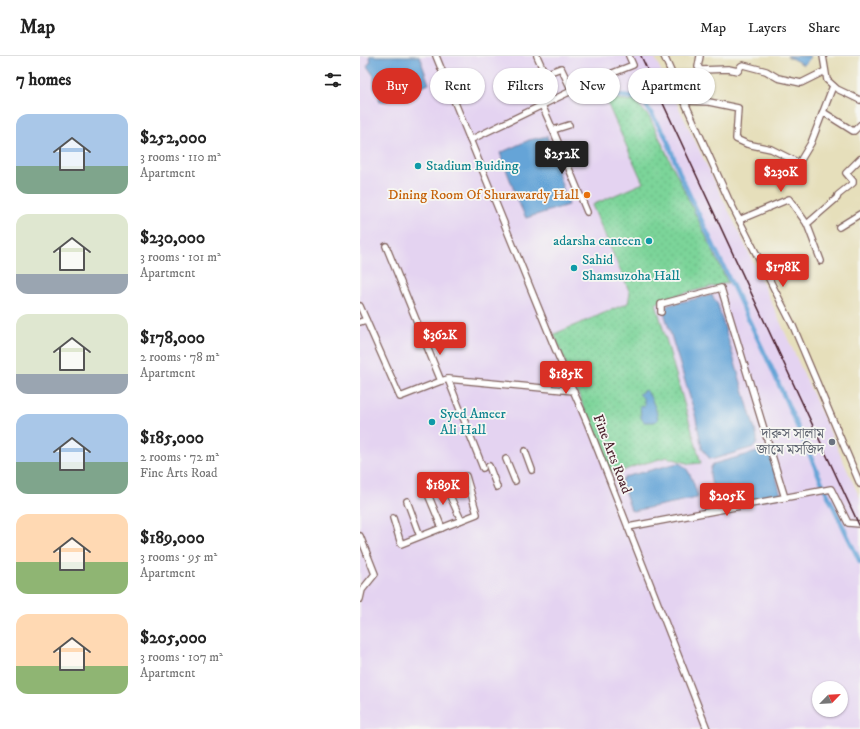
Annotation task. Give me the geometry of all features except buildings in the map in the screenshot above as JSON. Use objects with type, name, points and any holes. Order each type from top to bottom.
[{"type":"street","name":"Fine Arts Road","points":[[436,56],[554,346],[574,391],[707,729]]},
{"type":"street","points":[[537,56],[545,74],[562,68],[566,77]]},
{"type":"street","points":[[620,71],[633,66],[629,56]]},
{"type":"street","points":[[664,56],[670,68]]},
{"type":"street","points":[[700,56],[698,67],[701,70],[728,69],[738,71],[742,65],[766,71],[778,78],[799,83],[804,83],[825,71]]},
{"type":"street","points":[[823,56],[827,80],[833,86],[860,100]]},
{"type":"street","points":[[715,103],[738,108],[736,139],[747,144],[771,149],[799,163],[811,143],[833,86]]},
{"type":"street","points":[[470,140],[566,94]]},
{"type":"street","points":[[686,104],[739,220],[792,326],[860,484]]},
{"type":"street","points":[[542,105],[587,212]]},
{"type":"street","points":[[823,112],[854,132],[860,125]]},
{"type":"street","points":[[553,130],[569,125]]},
{"type":"street","points":[[807,224],[853,183],[846,173],[860,159]]},
{"type":"street","points":[[739,220],[789,199],[807,224],[821,261]]},
{"type":"street","points":[[839,228],[860,214]]},
{"type":"street","points":[[386,246],[441,381]]},
{"type":"street","points":[[660,312],[661,304],[721,288],[785,498]]},
{"type":"street","points":[[360,306],[400,397],[448,379],[574,391]]},
{"type":"street","points":[[360,322],[366,320]]},
{"type":"street","points":[[448,379],[483,468]]},
{"type":"street","points":[[525,451],[532,470]]},
{"type":"street","points":[[506,459],[515,481]]},
{"type":"street","points":[[489,466],[497,487]]},
{"type":"street","points":[[392,518],[401,544],[477,514],[466,476]]},
{"type":"street","points":[[445,485],[461,520]]},
{"type":"street","points":[[628,527],[831,489],[848,523],[860,524]]},
{"type":"street","points":[[427,492],[442,528]]},
{"type":"street","points":[[407,501],[420,536]]},
{"type":"street","points":[[360,536],[375,574],[362,590],[360,600]]},
{"type":"shaded area","points":[[360,56],[654,56],[660,68],[628,68],[628,104],[677,104],[748,251],[860,498],[860,729],[360,729]]},
{"type":"green space","points":[[620,100],[628,100],[628,104],[638,104],[650,118],[728,283],[664,298],[656,304],[701,463],[690,464],[667,457],[635,466],[615,474],[606,467],[554,334],[628,303],[630,293],[592,205],[643,183],[608,104],[620,104]]},
{"type":"water","points":[[369,56],[419,56],[429,84],[422,86],[422,68],[372,68],[372,73],[367,66],[371,61]]},
{"type":"water","points":[[787,56],[810,56],[810,58],[804,65]]},
{"type":"water","points":[[547,136],[568,205],[526,218],[500,153],[529,140]]},
{"type":"water","points":[[712,295],[718,305],[757,437],[757,443],[754,447],[714,459],[709,458],[702,448],[695,414],[664,312],[668,305]]},
{"type":"water","points":[[646,390],[657,413],[658,420],[654,422],[644,422],[641,418],[640,406],[644,407],[644,403],[643,398],[639,394]]},
{"type":"water","points":[[768,450],[770,453],[781,495],[779,497],[753,502],[751,499],[751,490],[747,489],[717,494],[710,479],[710,471],[713,464]]},
{"type":"water","points":[[678,463],[689,472],[698,496],[697,498],[633,511],[631,510],[621,482],[624,477]]},
{"type":"waterway","points":[[620,96],[637,98],[644,102],[666,137],[682,179],[773,371],[823,485],[860,562]]},
{"type":"railway","points":[[641,56],[860,527]]},
{"type":"place","name":"Stadium Buiding","points":[[418,166]]},
{"type":"place","name":"Dining Room Of Shurawardy Hall","points":[[587,195]]},
{"type":"place","name":"adarsha canteen","points":[[649,241]]},
{"type":"place","name":"Sahid Shamsuzoha Hall","points":[[574,268]]},
{"type":"place","name":"Syed Ameer Ali Hall","points":[[432,422]]},
{"type":"place","name":"দারুস সালাম জামে মসজিদ","points":[[832,442]]}]
